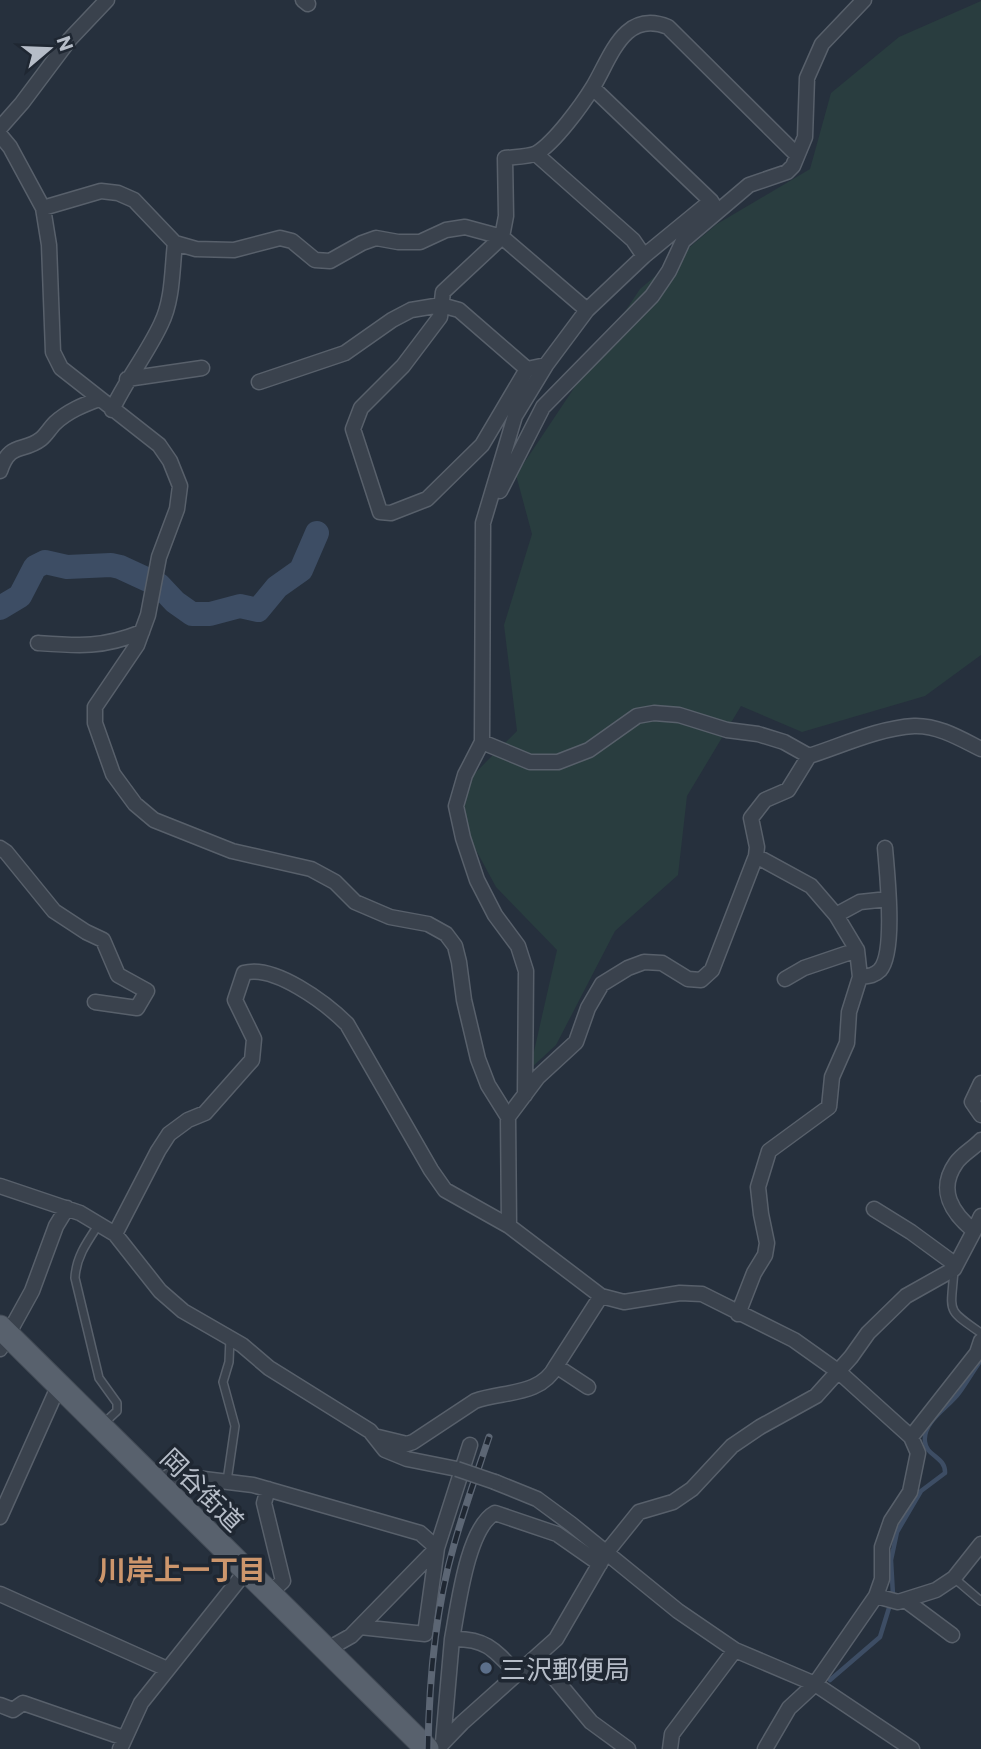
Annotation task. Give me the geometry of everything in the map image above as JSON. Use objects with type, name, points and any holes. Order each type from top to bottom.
[{"type":"main road","name":"岡谷街道","points":[[3,1337],[59,1385],[326,1650],[431,1747]]},
{"type":"street","points":[[0,128],[70,39],[107,0]]},
{"type":"street","points":[[526,1095],[526,971],[518,946],[495,915],[477,880],[456,806],[465,775],[482,742],[483,523],[515,416],[546,365],[587,310],[643,256],[749,185],[787,172],[805,137],[807,78],[822,44],[864,0]]},
{"type":"street","points":[[546,365],[527,369],[482,445],[427,499],[391,513],[380,512],[353,429],[361,408],[403,366],[440,317],[443,292],[502,237],[506,216],[505,158],[536,154],[566,124],[593,88],[625,33],[642,23],[655,22],[668,27],[797,155]]},
{"type":"street","points":[[593,88],[714,206]]},
{"type":"street","points":[[0,135],[10,147],[43,208],[49,245],[53,352],[61,368],[159,445],[170,461],[180,486],[177,509],[159,557],[142,632],[137,645],[95,707],[94,723],[113,774],[135,804],[154,820],[232,852],[311,869],[335,882],[355,902],[390,917],[428,924],[446,934],[455,946],[478,1059],[488,1085],[508,1117],[509,1226]]},
{"type":"street","points":[[536,154],[633,240],[643,256]]},
{"type":"street","points":[[43,208],[101,191],[118,193],[134,200],[175,243],[195,249],[233,250],[280,238],[292,241],[316,260],[330,261],[376,238],[420,242],[446,230],[465,227],[502,237],[587,310]]},
{"type":"street","points":[[483,523],[543,407],[652,296],[669,271],[683,241],[714,206]]},
{"type":"street","points":[[112,410],[127,379],[162,323],[169,299],[175,243]]},
{"type":"street","points":[[259,382],[345,353],[411,310],[442,305],[459,310],[527,369]]},
{"type":"street","points":[[127,379],[202,368]]},
{"type":"street","points":[[0,471],[3,461],[14,449],[40,440],[56,422],[78,406],[99,399]]},
{"type":"street","points":[[38,643],[83,647],[116,642],[142,632]]},
{"type":"street","points":[[482,742],[530,762],[558,762],[589,750],[637,716],[654,713],[679,715],[727,730],[758,734],[810,755]]},
{"type":"street","points":[[508,1117],[538,1077],[576,1042],[588,1008],[602,984],[628,968],[644,962],[662,963],[688,979],[701,980],[712,970],[756,856],[757,847],[751,818],[765,800],[788,790],[810,755],[877,733],[916,726],[946,732],[981,749]]},
{"type":"street","points":[[0,848],[54,912],[103,940],[118,975],[147,991],[137,1008],[95,1002]]},
{"type":"street","points":[[860,977],[872,976],[882,968],[890,943],[886,848]]},
{"type":"street","points":[[738,1314],[754,1273],[765,1255],[767,1243],[758,1187],[764,1161],[769,1151],[829,1107],[832,1077],[847,1043],[849,1012],[860,977],[857,950],[836,915],[811,886],[756,856]]},
{"type":"street","points":[[836,915],[860,902],[888,899]]},
{"type":"street","points":[[785,979],[804,968],[857,950]]},
{"type":"street","points":[[115,1234],[169,1134],[188,1120],[205,1113],[252,1060],[254,1039],[235,1000],[244,973],[252,970],[267,972],[312,995],[334,1010],[347,1024],[445,1190],[509,1226],[601,1296],[624,1302],[680,1293],[702,1294],[794,1340],[839,1372],[911,1437],[918,1453],[911,1492],[891,1521],[882,1547],[882,1578],[876,1596],[815,1684],[789,1708],[765,1749]]},
{"type":"street","points":[[981,1083],[972,1102],[981,1115]]},
{"type":"street","points":[[974,1231],[955,1213],[946,1191],[956,1162],[981,1140]]},
{"type":"street","points":[[0,1186],[67,1208],[115,1234],[160,1291],[183,1311],[230,1337],[269,1368],[370,1431],[385,1450],[407,1459],[457,1469],[537,1499],[603,1558],[678,1612],[735,1650],[815,1684],[912,1749]]},
{"type":"street","points":[[3,1337],[32,1291],[56,1226],[67,1208]]},
{"type":"street","points":[[874,1209],[911,1232],[955,1267]]},
{"type":"street","points":[[431,1747],[462,1723],[556,1639],[603,1558],[639,1512],[673,1502],[692,1489],[732,1446],[816,1396],[839,1372],[868,1333],[906,1296],[955,1267],[981,1216]]},
{"type":"street","points":[[374,1436],[407,1444],[475,1401],[486,1396],[513,1393],[543,1382],[551,1377],[601,1296]]},
{"type":"street","points":[[911,1437],[979,1352]]},
{"type":"street","points":[[556,1366],[588,1387]]},
{"type":"street","points":[[0,1517],[59,1385]]},
{"type":"street","points":[[360,1627],[425,1634],[437,1548],[470,1445]]},
{"type":"street","points":[[158,1485],[172,1475],[268,1489],[420,1533],[437,1548]]},
{"type":"street","points":[[268,1489],[264,1503],[283,1581],[270,1593]]},
{"type":"street","points":[[431,1747],[469,1550],[487,1517],[495,1513],[529,1523],[603,1558]]},
{"type":"street","points":[[876,1596],[898,1602],[936,1590],[954,1578],[981,1544]]},
{"type":"street","points":[[326,1650],[351,1636],[437,1548]]},
{"type":"street","points":[[0,1705],[13,1710],[23,1703],[122,1744],[141,1703],[246,1571]]},
{"type":"street","points":[[0,1594],[167,1669]]},
{"type":"street","points":[[905,1600],[952,1635]]},
{"type":"street","points":[[452,1639],[471,1639],[492,1647],[517,1674]]},
{"type":"street","points":[[670,1749],[672,1734],[735,1650]]},
{"type":"street","points":[[537,1657],[591,1722],[623,1748]]},
{"type":"lane","points":[[99,1224],[80,1254],[75,1278],[99,1378],[118,1408],[100,1427]]},
{"type":"lane","points":[[955,1267],[951,1308],[954,1314],[981,1333]]},
{"type":"lane","points":[[227,1481],[235,1426],[223,1382],[229,1362],[230,1337]]},
{"type":"lane","points":[[954,1578],[981,1601]]},
{"type":"green space","points":[[981,1],[981,655],[925,696],[802,732],[741,706],[687,796],[678,875],[615,931],[556,1045],[530,1069],[557,950],[496,887],[457,815],[473,775],[517,731],[504,625],[532,534],[516,475],[640,289],[717,224],[810,169],[831,93],[899,37]]},
{"type":"waterway","points":[[0,608],[20,596],[35,567],[45,562],[67,567],[120,567],[159,585],[175,602],[192,614],[210,614],[240,606],[258,610],[277,587],[301,570],[317,533]]},
{"type":"waterway","points":[[830,1680],[880,1637],[893,1595],[891,1560],[897,1532],[921,1491],[945,1473],[942,1463],[926,1447],[925,1435],[932,1421],[955,1398],[981,1360]]},
{"type":"railway","points":[[428,1749],[432,1672],[442,1595],[458,1532],[489,1437]]},
{"type":"place","name":"三沢郵便局","points":[[486,1668]]},
{"type":"district","name":"川岸上一丁目","points":[[182,1569]]}]
